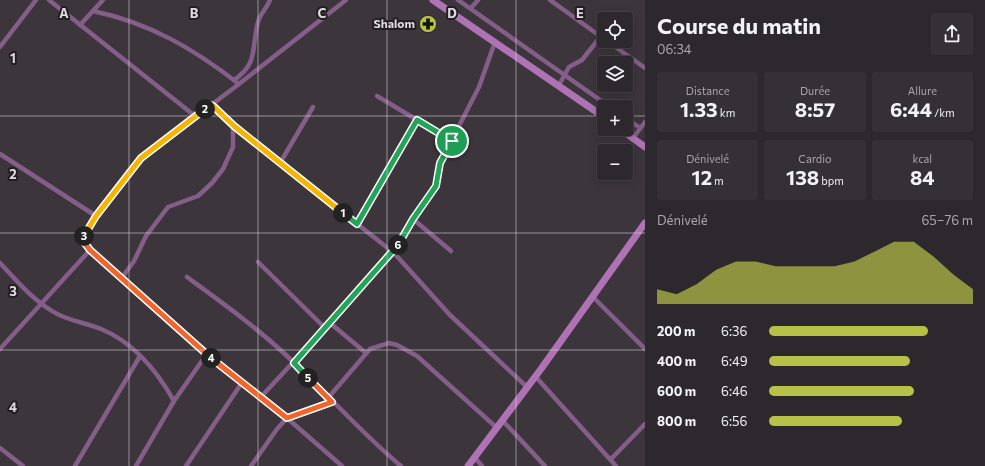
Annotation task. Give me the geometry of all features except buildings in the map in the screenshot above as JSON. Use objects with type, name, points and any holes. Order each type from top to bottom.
[{"type":"main road","points":[[433,0],[597,112]]},
{"type":"main road","points":[[630,136],[645,147]]},
{"type":"main road","points":[[468,466],[645,223]]},
{"type":"street","points":[[0,47],[36,0]]},
{"type":"street","points":[[49,0],[196,116]]},
{"type":"street","points":[[80,25],[103,0]]},
{"type":"street","points":[[234,80],[248,68],[252,60],[258,22],[270,0]]},
{"type":"street","points":[[342,466],[287,418],[241,384],[206,355],[90,250],[84,242],[84,236],[96,216],[141,158],[239,84],[346,0]]},
{"type":"street","points":[[458,0],[600,100]]},
{"type":"street","points":[[471,8],[478,0]]},
{"type":"street","points":[[550,0],[597,34]]},
{"type":"street","points":[[93,11],[131,20],[147,26],[190,49],[239,84]]},
{"type":"street","points":[[260,398],[294,363],[348,301],[394,253],[413,219],[436,186],[440,163],[479,86],[495,42]]},
{"type":"street","points":[[559,85],[569,67],[582,60],[597,44]]},
{"type":"street","points":[[617,48],[645,68]]},
{"type":"street","points":[[377,96],[452,141]]},
{"type":"street","points":[[211,105],[234,126],[394,253],[450,315],[527,387]]},
{"type":"street","points":[[280,163],[313,107]]},
{"type":"street","points":[[357,224],[417,120]]},
{"type":"street","points":[[633,138],[645,122]]},
{"type":"street","points":[[633,123],[640,128]]},
{"type":"street","points":[[121,279],[134,261],[146,236],[168,207],[198,196],[212,184],[220,174],[231,154],[234,126]]},
{"type":"street","points":[[0,154],[96,216]]},
{"type":"street","points":[[413,219],[451,250]]},
{"type":"street","points":[[0,349],[90,250]]},
{"type":"street","points":[[258,262],[326,328]]},
{"type":"street","points":[[0,263],[40,304],[66,319],[102,330],[140,356],[157,373],[174,401]]},
{"type":"street","points":[[187,277],[255,329],[294,363],[365,435],[401,466]]},
{"type":"street","points":[[592,296],[645,349]]},
{"type":"street","points":[[330,323],[366,354]]},
{"type":"street","points":[[328,398],[366,354],[376,346],[389,343],[406,348],[433,370],[497,428]]},
{"type":"street","points":[[136,466],[174,401],[206,355]]},
{"type":"street","points":[[75,466],[140,356]]},
{"type":"street","points":[[535,376],[616,466]]},
{"type":"street","points":[[186,466],[241,384]]},
{"type":"street","points":[[252,466],[277,429],[287,418],[332,402]]},
{"type":"street","points":[[502,420],[546,466]]},
{"type":"street","points":[[611,459],[645,424]]},
{"type":"street","points":[[0,448],[22,466]]},
{"type":"street","points":[[475,458],[482,466]]},
{"type":"place","name":"Shalom","points":[[428,24]]},
{"type":"route","points":[[211,105],[238,130],[252,139],[297,177],[357,224],[383,182],[417,120],[452,141],[440,163],[436,186],[413,219],[394,253],[348,301],[294,363],[332,402],[287,418],[241,384],[206,355],[112,271],[87,247],[84,242],[84,236],[87,228],[107,200],[141,158],[211,105]]}]
